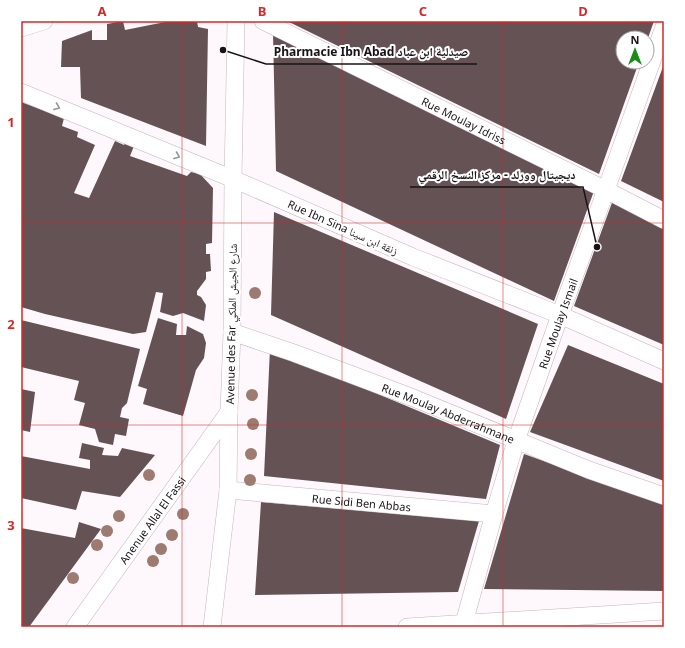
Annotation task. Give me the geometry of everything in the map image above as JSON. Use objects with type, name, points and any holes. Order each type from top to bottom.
[{"type":"street","points":[[21,28],[44,21]]},
{"type":"street","name":"Avenue des Far شارع الجيش الملكي","points":[[212,627],[228,490],[232,332],[236,21]]},
{"type":"street","name":"Rue Moulay Idriss","points":[[263,21],[664,220]]},
{"type":"street","name":"Rue Moulay Ismail","points":[[464,624],[494,514],[516,441],[664,27]]},
{"type":"street","name":"Rue Ibn Sina زنقة ابن سينا","points":[[21,92],[233,179],[413,257],[560,315],[664,361]]},
{"type":"street","name":"Rue Moulay Abderrahmane","points":[[232,332],[294,353],[404,394],[589,470],[664,496]]},
{"type":"street","name":"Anenue Allal El Fassi","points":[[75,627],[229,412]]},
{"type":"street","name":"Rue Sidi Ben Abbas","points":[[228,490],[494,514]]},
{"type":"street","points":[[407,627],[464,624],[481,625],[664,611]]},
{"type":"building","points":[[123,21],[125,30],[170,21],[197,21],[198,27],[208,29],[206,146],[81,98],[80,67],[61,67],[62,41],[92,30],[92,40],[107,40],[107,24]]},
{"type":"building","points":[[287,21],[654,21],[651,30],[615,30],[615,70],[636,70],[599,174]]},
{"type":"building","points":[[273,33],[594,191],[554,301],[276,171]]},
{"type":"building","points":[[664,64],[664,202],[621,181]]},
{"type":"building","points":[[21,102],[64,118],[62,126],[78,132],[77,137],[95,145],[74,193],[89,198],[115,141],[124,145],[126,142],[134,146],[130,156],[187,176],[191,172],[200,174],[213,188],[212,243],[206,244],[206,254],[210,254],[211,271],[206,272],[206,279],[197,291],[197,295],[201,297],[206,305],[204,321],[183,313],[173,316],[160,312],[163,293],[156,292],[146,332],[133,334],[21,307]]},
{"type":"building","points":[[613,200],[664,227],[664,345],[574,306]]},
{"type":"building","points":[[274,212],[538,324],[506,419],[271,315]]},
{"type":"building","points":[[158,318],[177,324],[176,335],[186,335],[187,326],[203,334],[206,343],[204,358],[196,370],[183,416],[143,404],[147,389],[138,386]]},
{"type":"building","points":[[21,320],[140,349],[127,403],[122,408],[120,417],[129,419],[126,436],[115,434],[113,445],[99,442],[95,429],[79,425],[85,403],[74,400],[79,381],[21,367]]},
{"type":"building","points":[[568,345],[664,384],[664,481],[530,432]]},
{"type":"building","points":[[270,349],[500,445],[486,499],[264,476]]},
{"type":"building","points":[[21,389],[35,392],[30,432],[21,430]]},
{"type":"building","points":[[82,443],[104,448],[102,455],[118,456],[122,448],[155,455],[120,497],[82,491],[76,510],[21,498],[21,456],[90,469],[90,460],[79,458]]},
{"type":"building","points":[[524,454],[664,504],[664,591],[484,589]]},
{"type":"building","points":[[261,502],[479,521],[458,592],[255,595]]},
{"type":"building","points":[[79,522],[101,529],[29,627],[21,627],[21,528],[75,538]]},
{"type":"place","name":"Pharmacie Ibn Abad صيدلية ابن عباد","points":[[223,50]]},
{"type":"place","name":"ديجيتال وورلد - مركز النسخ الرقمي","points":[[597,247]]}]
